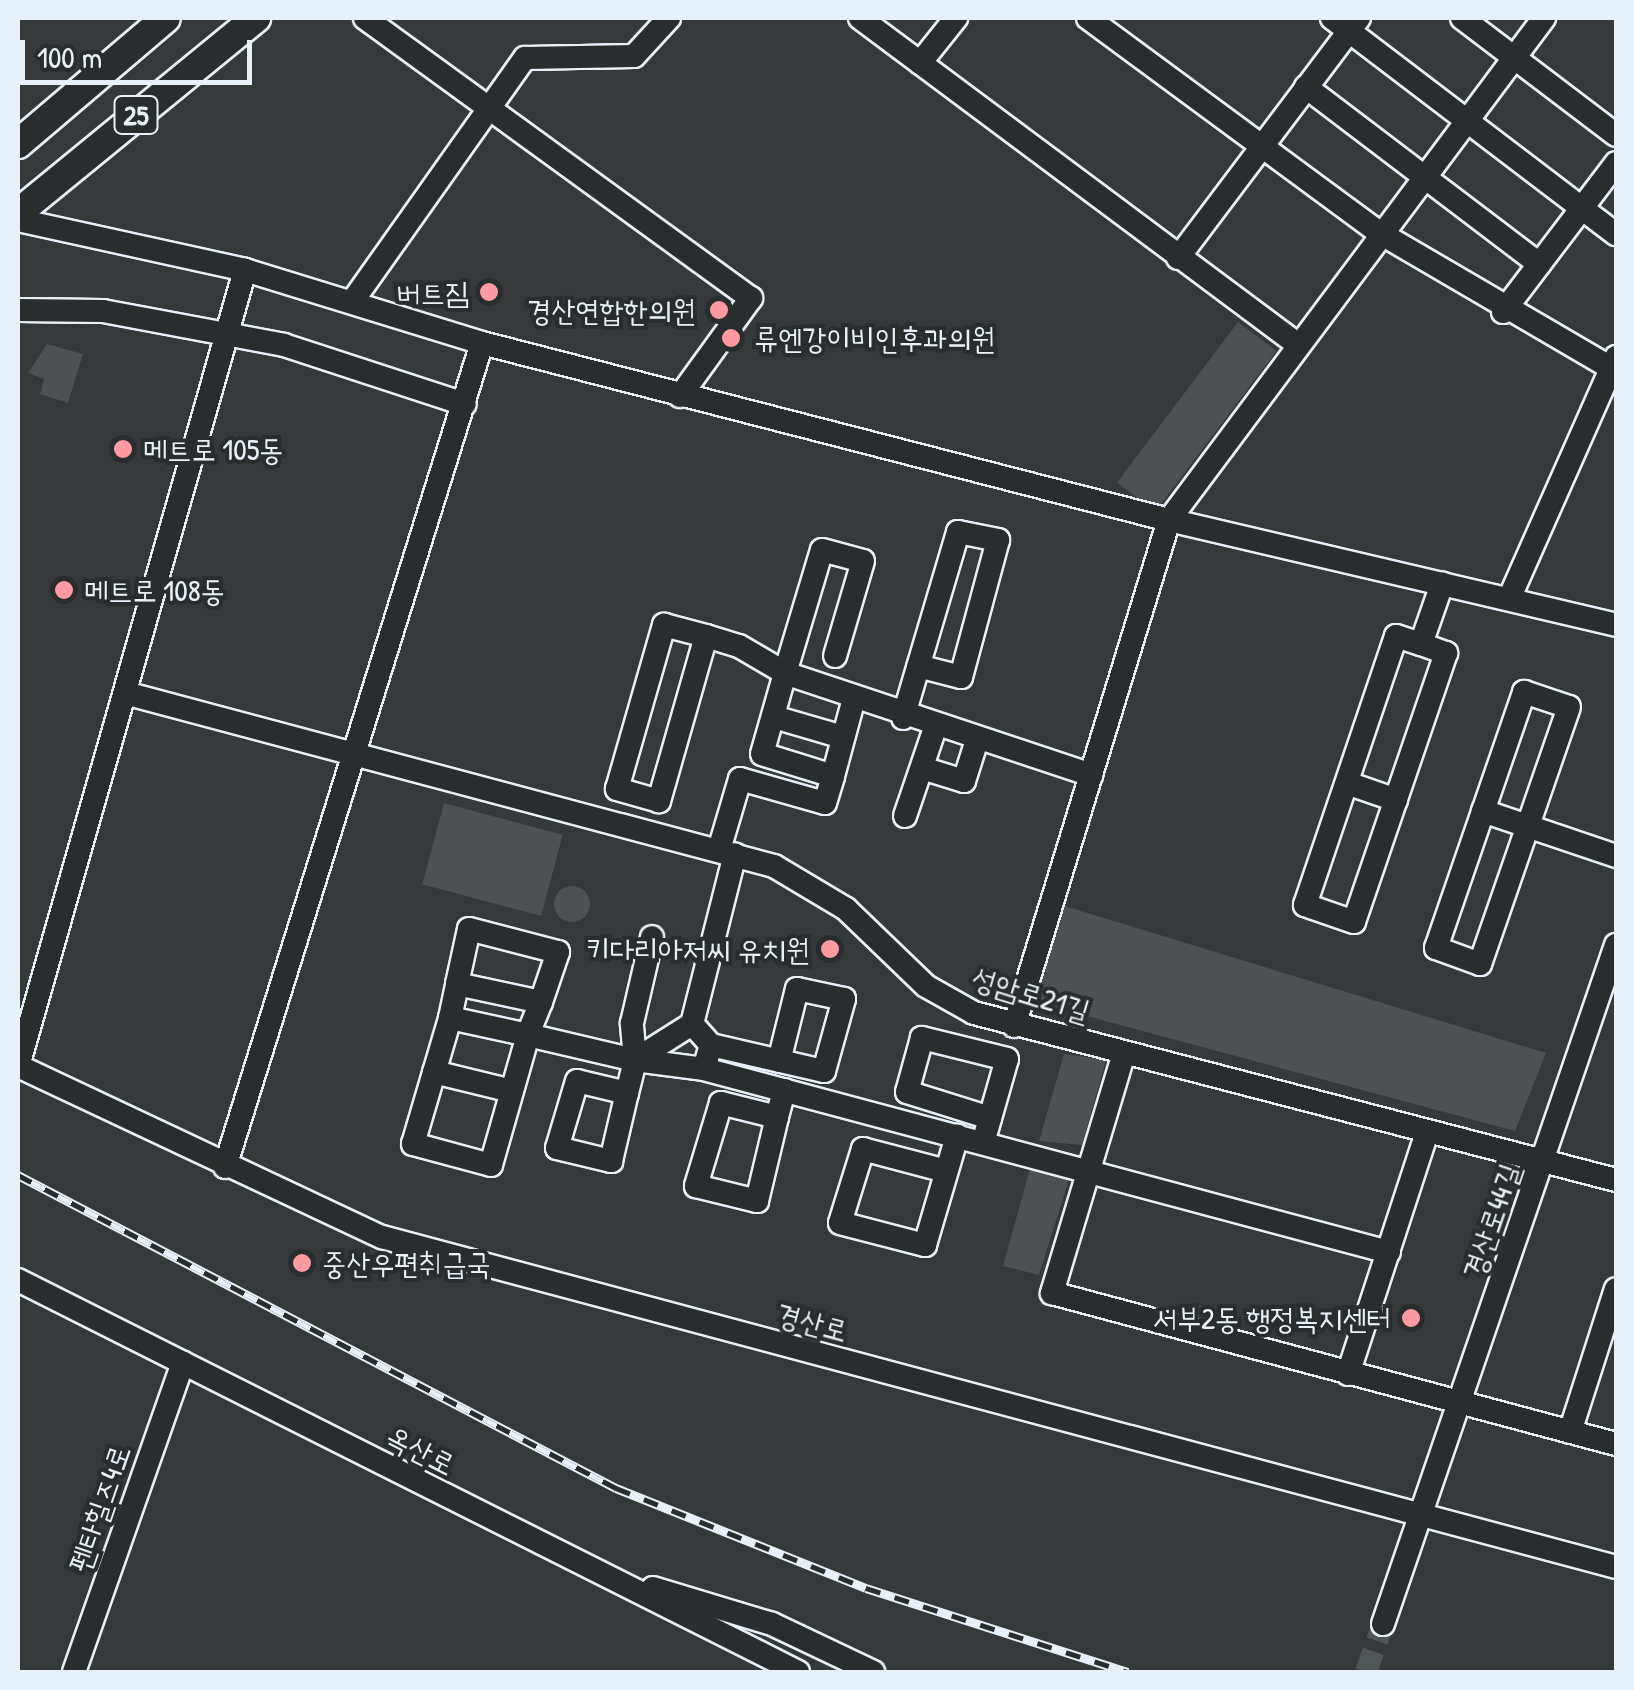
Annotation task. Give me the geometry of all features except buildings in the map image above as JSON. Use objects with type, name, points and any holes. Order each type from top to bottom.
[{"type":"main road","name":"25","points":[[18,144],[166,18]]},
{"type":"main road","name":"25","points":[[18,217],[256,18]]},
{"type":"street","points":[[365,18],[752,298],[680,396]]},
{"type":"street","points":[[352,302],[526,58],[634,56],[668,18]]},
{"type":"street","points":[[860,18],[1297,344]]},
{"type":"street","points":[[920,63],[956,18]]},
{"type":"street","points":[[1088,18],[1380,233],[1502,312],[1614,365],[1509,600]]},
{"type":"street","points":[[1462,18],[1616,134]]},
{"type":"street","points":[[1014,1026],[1169,520],[1544,18]]},
{"type":"street","points":[[1178,258],[1306,87],[1346,22],[1616,234]]},
{"type":"street","points":[[1306,87],[1539,264]]},
{"type":"street","points":[[1502,312],[1616,162]]},
{"type":"street","points":[[18,217],[245,270],[482,342],[680,396],[1169,520],[1616,624]]},
{"type":"street","points":[[18,1066],[245,270]]},
{"type":"street","points":[[18,310],[226,335],[464,404]]},
{"type":"street","points":[[225,1167],[482,342]]},
{"type":"street","points":[[902,718],[958,532],[998,540],[962,677],[918,666]]},
{"type":"street","points":[[833,776],[762,754],[822,550],[863,560],[835,656]]},
{"type":"street","points":[[1421,644],[1442,584]]},
{"type":"street","points":[[706,636],[659,801],[617,790],[664,625],[706,636],[852,702],[1091,775]]},
{"type":"street","points":[[1396,636],[1421,644],[1446,653],[1354,922],[1304,906],[1396,636]]},
{"type":"street","points":[[649,676],[691,687]]},
{"type":"street","points":[[1524,692],[1569,707],[1480,964],[1436,948],[1483,810],[1524,692]]},
{"type":"street","name":"성암로21길","points":[[125,693],[351,759],[727,852],[800,878],[926,986],[1014,1026],[1616,1180]]},
{"type":"street","points":[[635,1060],[692,1024],[740,779],[824,803],[852,702]]},
{"type":"street","points":[[774,717],[843,737]]},
{"type":"street","points":[[906,816],[936,728]]},
{"type":"street","points":[[922,768],[964,781],[977,740]]},
{"type":"street","points":[[1346,783],[1396,800]]},
{"type":"street","points":[[1483,810],[1616,856]]},
{"type":"street","points":[[470,930],[558,952],[528,1035],[491,1165],[413,1144],[457,984],[470,930]]},
{"type":"street","points":[[627,1093],[635,1060],[632,1023],[652,936]]},
{"type":"street","name":"경산로44길","points":[[1383,1624],[1417,1515],[1616,946]]},
{"type":"street","points":[[457,984],[542,1002]]},
{"type":"street","points":[[450,1018],[635,1060],[704,1069],[1388,1252]]},
{"type":"street","points":[[692,1024],[710,1045],[778,1061]]},
{"type":"street","points":[[983,1143],[1007,1059],[922,1038],[907,1092],[990,1118]]},
{"type":"street","points":[[704,1069],[710,1045]]},
{"type":"street","points":[[1124,1052],[1052,1293],[1458,1406],[1616,1444]]},
{"type":"street","name":"경산로","points":[[18,1066],[225,1167],[410,1245],[1616,1567]]},
{"type":"street","points":[[434,1072],[512,1091]]},
{"type":"street","points":[[777,1118],[721,1103],[696,1186],[757,1201],[784,1090]]},
{"type":"street","points":[[1348,1374],[1426,1132]]},
{"type":"street","points":[[946,1171],[862,1149],[840,1222],[925,1245],[957,1136]]},
{"type":"street","name":"옥산로","points":[[18,1280],[798,1672]]},
{"type":"street","points":[[1570,1432],[1612,1318],[1616,1289]]},
{"type":"street","name":"펜타힐즈4로","points":[[74,1672],[183,1364]]},
{"type":"street","points":[[595,1570],[772,1624],[873,1672]]},
{"type":"shaded area","points":[[1238,322],[1276,351],[1155,511],[1117,483]]},
{"type":"shaded area","points":[[47,344],[83,354],[68,403],[40,394],[44,379],[28,373]]},
{"type":"shaded area","points":[[444,803],[563,835],[541,916],[422,884]]},
{"type":"shaded area","points":[[572,886],[585,891],[590,904],[585,917],[572,922],[559,917],[554,904],[559,891]]},
{"type":"shaded area","points":[[1045,900],[1546,1053],[1515,1131],[1016,997]]},
{"type":"shaded area","points":[[1064,1054],[1106,1060],[1082,1145],[1039,1141]]},
{"type":"shaded area","points":[[1033,1158],[1074,1163],[1039,1275],[1003,1266]]},
{"type":"tunnel","points":[[1366,1672],[1383,1624]]},
{"type":"railway","points":[[18,1175],[616,1488],[866,1588],[1128,1672]]},
{"type":"place","name":"버트짐","points":[[489,292]]},
{"type":"place","name":"경산연합한의원","points":[[719,310]]},
{"type":"place","name":"류엔강이비인후과의원","points":[[731,338]]},
{"type":"place","name":"메트로 105동","points":[[123,449]]},
{"type":"place","name":"메트로 108동","points":[[64,590]]},
{"type":"place","name":"키다리아저씨 유치원","points":[[830,949]]},
{"type":"place","name":"중산우편취급국","points":[[302,1263]]},
{"type":"place","name":"서부2동 행정복지센터","points":[[1411,1318]]}]
